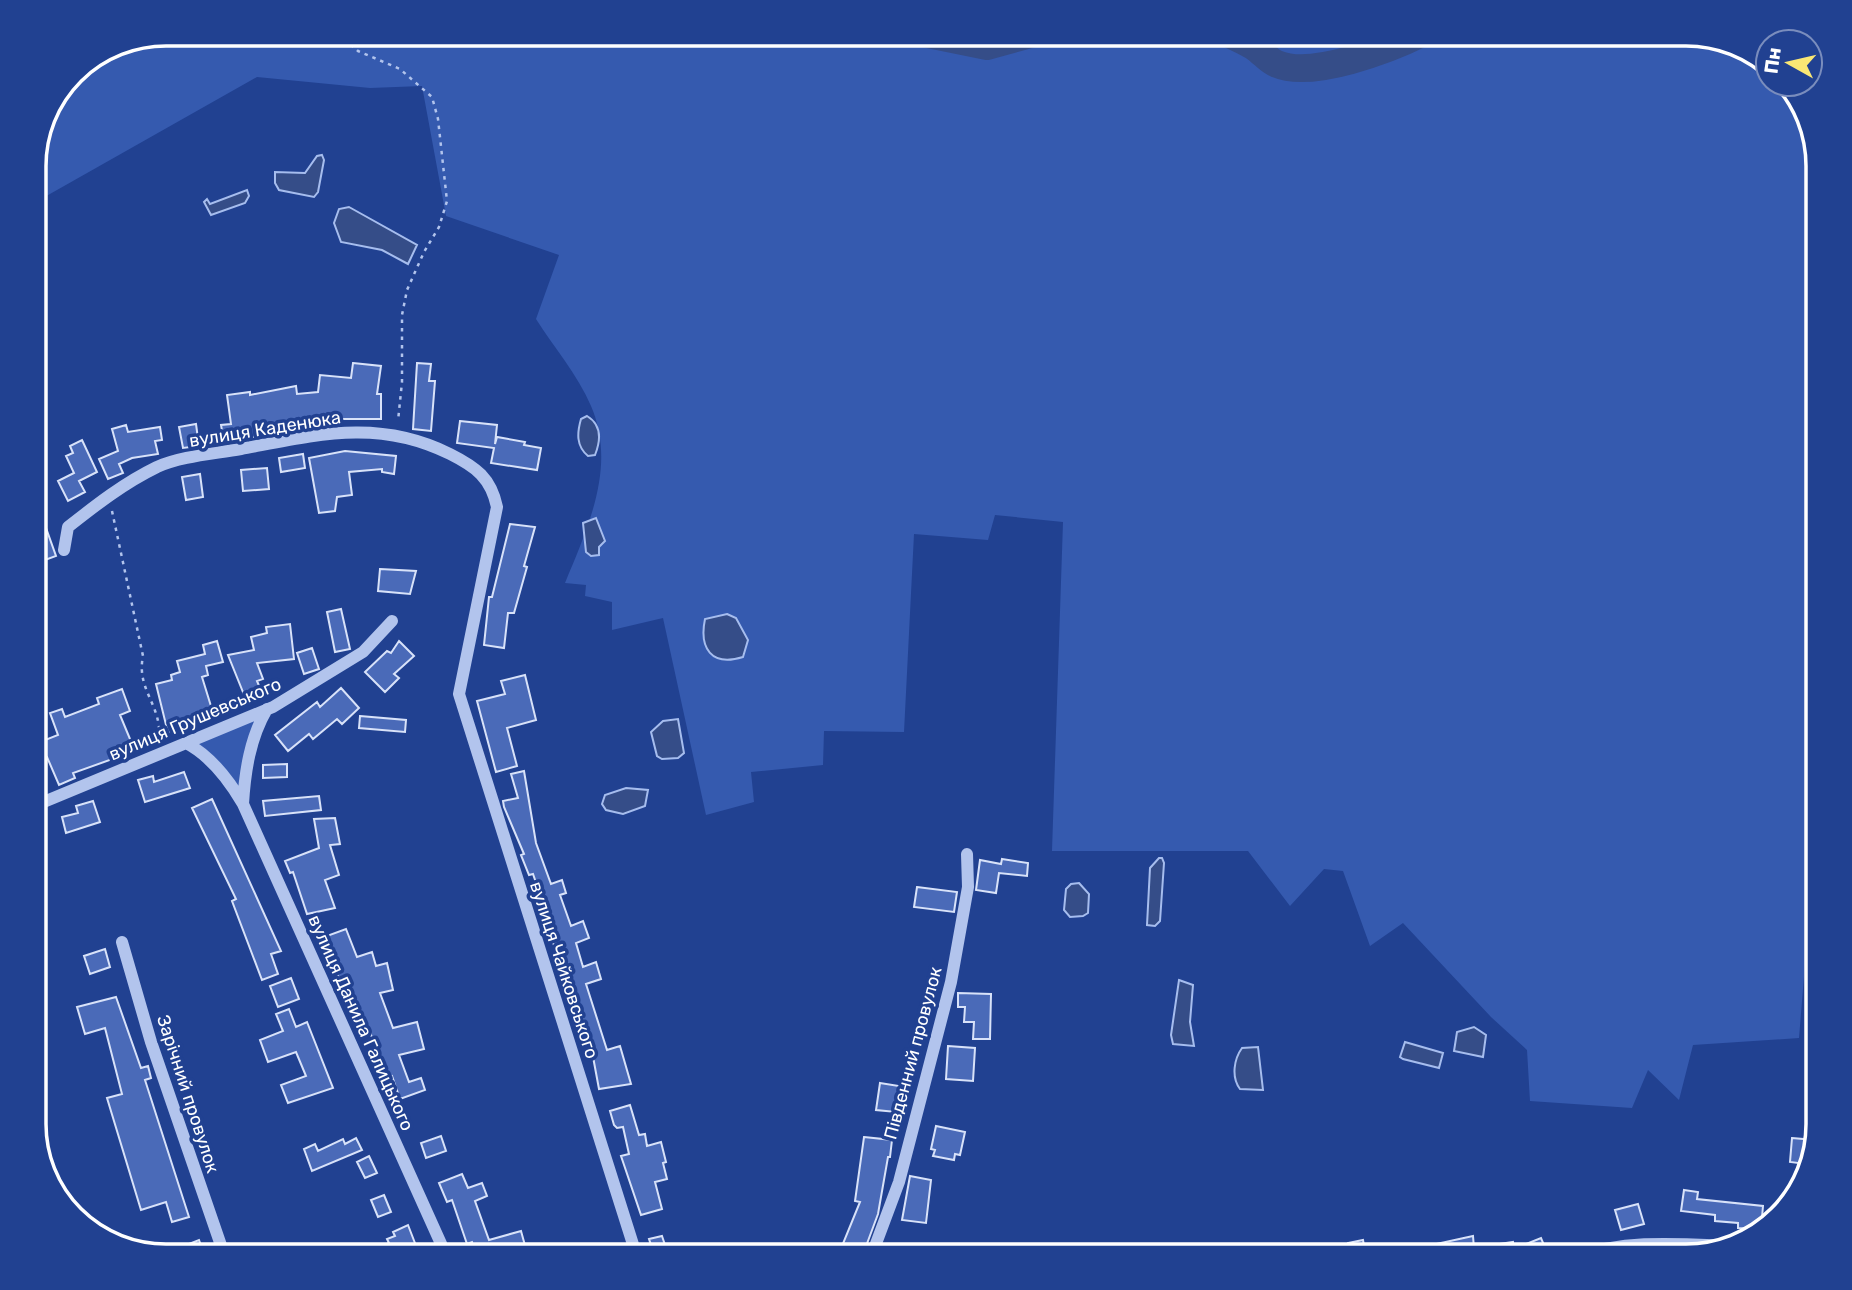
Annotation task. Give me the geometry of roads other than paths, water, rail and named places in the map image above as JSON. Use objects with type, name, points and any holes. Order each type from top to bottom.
[{"type":"street","name":"вулиця Каденюка","points":[[64,550],[68,527],[109,496],[159,466],[339,433],[394,434],[431,445],[480,471],[493,490],[497,507],[494,535],[459,694]]},
{"type":"street","name":"вулиця Грушевського","points":[[46,801],[267,709],[363,652],[392,621]]},
{"type":"street","name":"вулиця Чайковського","points":[[459,694],[633,1244]]},
{"type":"street","name":"вулиця Данила Галицького","points":[[243,804],[246,770],[254,735],[267,709]]},
{"type":"street","name":"вулиця Данила Галицького","points":[[186,743],[199,749],[214,764],[243,804],[441,1244]]},
{"type":"street","name":"Південний провулок","points":[[876,1244],[899,1182],[951,982],[968,887],[967,854]]},
{"type":"street","name":"Зарічний провулок","points":[[122,942],[152,1042],[221,1244]]},
{"type":"waterway","points":[[1253,46],[1271,61],[1292,68],[1330,65],[1393,46]]}]
